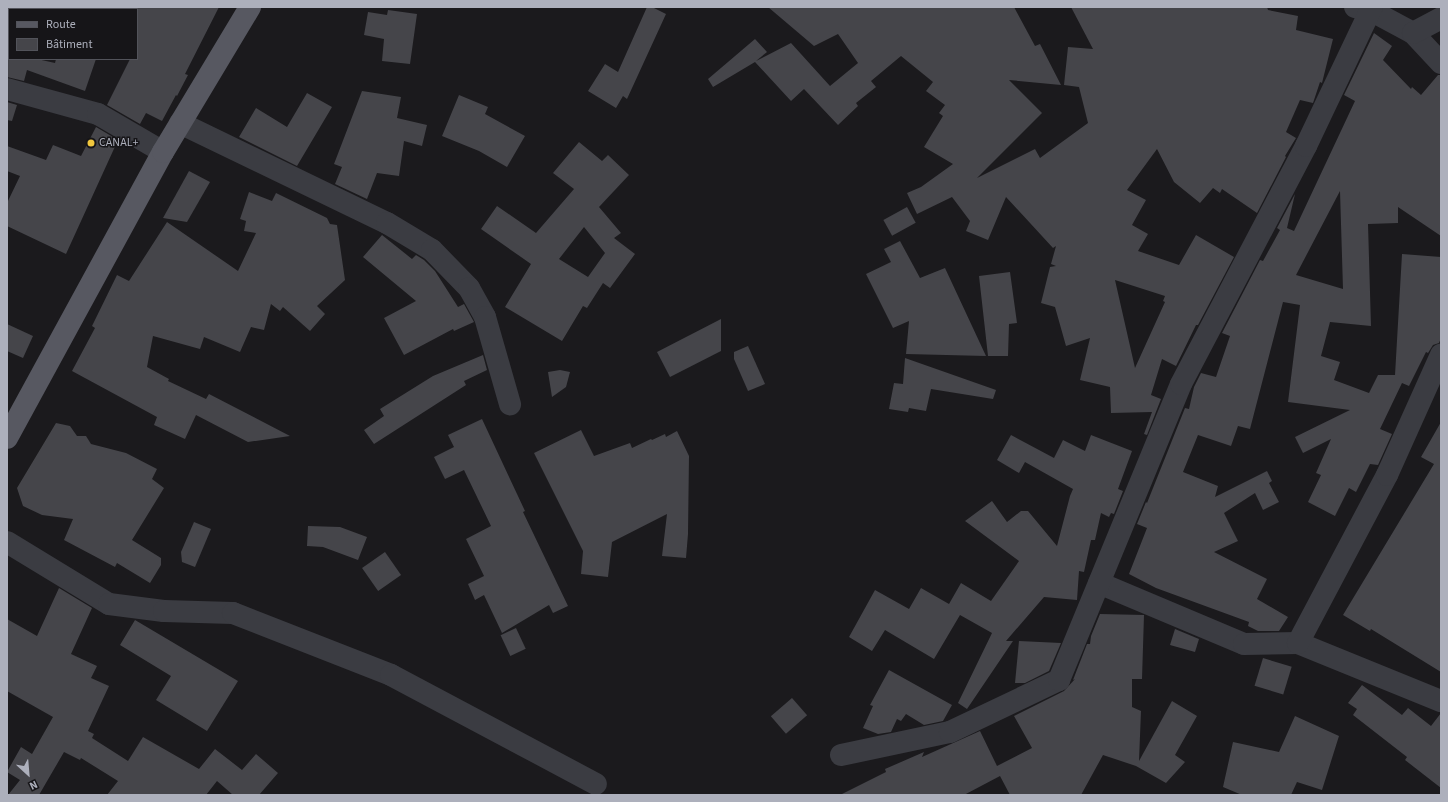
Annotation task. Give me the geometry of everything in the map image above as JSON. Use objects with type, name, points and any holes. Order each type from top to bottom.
[{"type":"main road","points":[[7,438],[163,152],[250,7]]},
{"type":"street","points":[[841,755],[950,732],[1058,680],[1181,384],[1306,146],[1366,8],[1413,33],[1441,64]]},
{"type":"street","points":[[1413,33],[1441,18]]},
{"type":"street","points":[[7,89],[98,114],[163,152]]},
{"type":"street","points":[[180,123],[387,223],[432,250],[469,288],[485,317],[510,404]]},
{"type":"street","points":[[1298,643],[1387,475],[1441,355]]},
{"type":"street","points":[[7,542],[109,604],[164,610],[233,613],[391,675],[596,784]]},
{"type":"street","points":[[1099,582],[1244,644],[1298,643],[1441,701]]},
{"type":"building","points":[[219,7],[185,74],[188,75],[162,121],[146,113],[140,124],[107,105],[130,60],[138,60],[137,8]]},
{"type":"building","points":[[647,7],[652,7],[666,14],[627,99],[623,96],[616,108],[588,91],[605,64],[618,72]]},
{"type":"building","points":[[768,7],[1014,7],[1035,46],[1040,44],[1061,85],[1009,80],[1042,113],[977,178],[1035,149],[1040,158],[1088,123],[1079,87],[1064,85],[1068,47],[1093,49],[1071,7],[1267,7],[1268,10],[1298,16],[1296,30],[1333,39],[1322,83],[1320,82],[1313,103],[1300,100],[1286,132],[1296,138],[1285,156],[1286,157],[1257,213],[1222,189],[1220,193],[1213,188],[1200,203],[1174,182],[1157,149],[1127,190],[1146,200],[1132,225],[1148,234],[1138,251],[1179,265],[1196,235],[1234,257],[1198,325],[1196,325],[1176,366],[1162,359],[1151,395],[1161,399],[1147,435],[1144,434],[1152,412],[1111,413],[1110,387],[1080,380],[1090,338],[1066,346],[1055,307],[1041,303],[1050,267],[1056,266],[1051,264],[1056,246],[1053,248],[1006,197],[988,240],[966,231],[970,221],[952,197],[917,214],[907,193],[921,187],[953,164],[924,147],[943,116],[939,113],[945,105],[926,91],[933,82],[901,56],[871,81],[876,87],[856,103],[858,106],[838,125],[804,89],[791,101],[755,62],[713,87],[708,79],[755,39],[767,52],[756,61],[791,43],[830,86],[858,63],[838,34],[814,46]],"holes":[[[1115,280],[1165,296],[1163,301],[1165,302],[1135,368]]]},
{"type":"building","points":[[388,10],[417,14],[410,64],[382,61],[384,39],[364,35],[368,12],[387,15]]},
{"type":"building","points":[[1374,33],[1392,46],[1383,60],[1411,89],[1412,87],[1421,95],[1438,75],[1441,75],[1441,236],[1398,207],[1398,223],[1368,224],[1371,326],[1330,322],[1321,356],[1340,362],[1334,380],[1369,393],[1378,375],[1395,375],[1402,254],[1441,257],[1441,338],[1439,343],[1433,345],[1428,353],[1426,352],[1409,386],[1402,383],[1380,429],[1392,434],[1378,465],[1370,464],[1356,492],[1349,488],[1335,516],[1308,502],[1321,475],[1316,473],[1331,439],[1303,453],[1295,437],[1350,410],[1288,402],[1300,305],[1283,302],[1250,429],[1238,426],[1231,446],[1198,435],[1183,472],[1218,486],[1215,497],[1267,471],[1272,481],[1269,483],[1279,502],[1263,510],[1255,493],[1224,513],[1238,541],[1214,552],[1267,579],[1257,599],[1288,617],[1279,631],[1258,631],[1248,626],[1249,622],[1156,588],[1129,574],[1147,528],[1137,524],[1146,502],[1147,503],[1185,408],[1189,409],[1194,387],[1201,373],[1216,377],[1230,336],[1222,333],[1260,260],[1263,261],[1280,230],[1277,228],[1295,194],[1287,228],[1294,231],[1355,101],[1344,95]],"holes":[[[1340,191],[1343,289],[1296,275]]]},
{"type":"building","points":[[7,59],[42,60],[55,63],[56,60],[96,60],[85,91],[27,70],[24,81],[7,77]]},
{"type":"building","points":[[362,91],[401,97],[397,118],[427,125],[422,146],[404,141],[399,176],[377,173],[367,199],[335,184],[342,167],[334,164]]},
{"type":"building","points":[[307,93],[332,107],[297,166],[239,137],[256,108],[287,127]]},
{"type":"building","points":[[459,95],[488,107],[485,114],[525,136],[507,167],[479,151],[442,136]]},
{"type":"building","points":[[7,102],[17,105],[12,121],[7,120]]},
{"type":"building","points":[[96,127],[118,140],[66,254],[7,226],[7,203],[20,176],[7,171],[7,146],[46,160],[53,145],[81,156]]},
{"type":"building","points":[[579,142],[602,161],[608,155],[629,175],[599,207],[621,233],[614,238],[635,254],[610,288],[603,283],[587,308],[583,306],[562,341],[505,307],[531,264],[481,229],[497,206],[536,233],[574,189],[553,173]],"holes":[[[584,227],[605,253],[588,277],[559,259]]]},
{"type":"building","points":[[189,171],[210,182],[187,222],[163,218]]},
{"type":"building","points":[[249,192],[272,201],[276,193],[327,218],[330,224],[337,225],[345,280],[317,306],[325,314],[310,331],[283,307],[280,311],[271,304],[264,330],[251,327],[240,352],[204,337],[200,349],[153,336],[147,367],[169,379],[168,381],[206,399],[209,394],[290,436],[248,442],[196,415],[185,439],[154,425],[157,417],[72,371],[95,328],[92,326],[117,275],[129,281],[167,222],[238,271],[256,233],[244,231],[246,221],[240,219]]},
{"type":"building","points":[[907,207],[916,223],[892,236],[883,220]]},
{"type":"building","points":[[382,235],[412,259],[416,255],[424,260],[435,271],[458,307],[464,304],[474,322],[454,331],[453,329],[404,355],[384,318],[416,301],[363,257]]},
{"type":"building","points":[[900,241],[920,278],[945,268],[986,356],[906,354],[909,321],[893,328],[866,274],[891,262],[884,249]]},
{"type":"building","points":[[1010,272],[1017,323],[1009,324],[1008,356],[988,356],[979,276]]},
{"type":"building","points":[[721,319],[721,351],[670,377],[657,352]]},
{"type":"building","points":[[7,324],[33,336],[23,358],[7,351]]},
{"type":"building","points":[[748,346],[765,384],[748,391],[734,359],[734,352]]},
{"type":"building","points":[[483,355],[487,370],[464,381],[466,385],[374,444],[364,430],[384,416],[380,409],[433,376]]},
{"type":"building","points":[[905,358],[996,390],[993,399],[931,389],[926,411],[909,408],[908,412],[889,409],[894,383],[903,384]]},
{"type":"building","points":[[560,370],[570,372],[566,387],[552,397],[548,372]]},
{"type":"building","points":[[482,419],[525,511],[523,512],[568,606],[553,613],[549,605],[502,633],[484,595],[475,600],[468,584],[484,576],[466,539],[491,526],[464,470],[445,479],[434,457],[454,447],[448,435]]},
{"type":"building","points":[[1441,422],[1441,672],[1371,629],[1370,631],[1343,615],[1434,464],[1421,457]]},
{"type":"building","points":[[56,423],[70,426],[77,436],[86,436],[91,444],[126,453],[157,469],[152,479],[164,488],[132,540],[161,558],[161,565],[150,583],[117,563],[115,567],[64,540],[73,519],[42,515],[23,506],[17,488]]},
{"type":"building","points":[[581,430],[594,456],[630,443],[632,448],[665,434],[666,437],[677,431],[689,456],[688,534],[686,558],[662,556],[667,514],[612,542],[608,577],[581,574],[583,551],[534,453]]},
{"type":"building","points":[[1011,435],[1054,458],[1063,440],[1085,451],[1091,435],[1132,451],[1118,489],[1123,491],[1114,514],[1111,513],[1109,517],[1101,513],[1095,540],[1091,540],[1084,572],[1079,571],[1077,600],[1044,597],[1006,641],[1013,641],[967,709],[958,703],[992,633],[960,615],[934,659],[885,630],[872,651],[849,637],[875,590],[909,609],[921,588],[949,604],[961,583],[991,601],[1019,561],[965,521],[992,501],[1007,522],[1021,511],[1028,511],[1057,546],[1073,489],[1025,462],[1019,473],[997,460]]},
{"type":"building","points":[[194,522],[211,529],[195,567],[182,562],[181,552]]},
{"type":"building","points":[[308,526],[340,527],[367,537],[358,560],[323,547],[307,546]]},
{"type":"building","points":[[385,552],[401,575],[378,591],[362,568]]},
{"type":"building","points":[[59,588],[92,608],[71,654],[97,666],[91,678],[109,686],[88,731],[94,734],[92,738],[128,761],[143,737],[199,769],[215,749],[242,770],[256,754],[278,773],[259,795],[233,795],[217,781],[206,795],[107,795],[118,781],[81,758],[80,760],[64,752],[39,795],[8,795],[20,780],[7,772],[21,747],[32,754],[53,717],[7,691],[7,619],[37,636]]},
{"type":"building","points":[[1100,614],[1144,615],[1142,679],[1132,679],[1132,707],[1141,711],[1139,761],[1172,701],[1197,716],[1175,755],[1185,762],[1166,783],[1136,766],[1103,755],[1081,795],[1010,795],[1000,776],[964,795],[840,795],[886,772],[885,769],[924,752],[922,757],[980,731],[997,766],[1032,748],[1014,716],[1064,691],[1075,679],[1073,680],[1087,644],[1090,644],[1091,636]]},
{"type":"building","points":[[135,620],[238,681],[207,731],[156,700],[171,676],[120,645]]},
{"type":"building","points":[[516,628],[526,649],[510,656],[501,635]]},
{"type":"building","points":[[1175,629],[1199,639],[1195,652],[1170,645]]},
{"type":"building","points":[[1019,641],[1061,643],[1049,671],[1025,683],[1015,683]]},
{"type":"building","points":[[1263,658],[1292,667],[1283,695],[1255,686]]},
{"type":"building","points":[[889,670],[952,705],[943,721],[924,725],[906,714],[901,721],[897,719],[891,732],[878,734],[863,728],[873,706],[870,705]]},
{"type":"building","points":[[1362,685],[1402,715],[1408,708],[1431,726],[1441,713],[1441,788],[1405,760],[1407,757],[1353,715],[1357,709],[1348,703]]},
{"type":"building","points":[[792,698],[807,715],[786,734],[771,716]]},
{"type":"building","points":[[1295,716],[1339,736],[1322,790],[1297,782],[1291,795],[1242,795],[1223,787],[1233,742],[1279,752]]},
{"type":"place","name":"CANAL+","points":[[91,143]]}]
